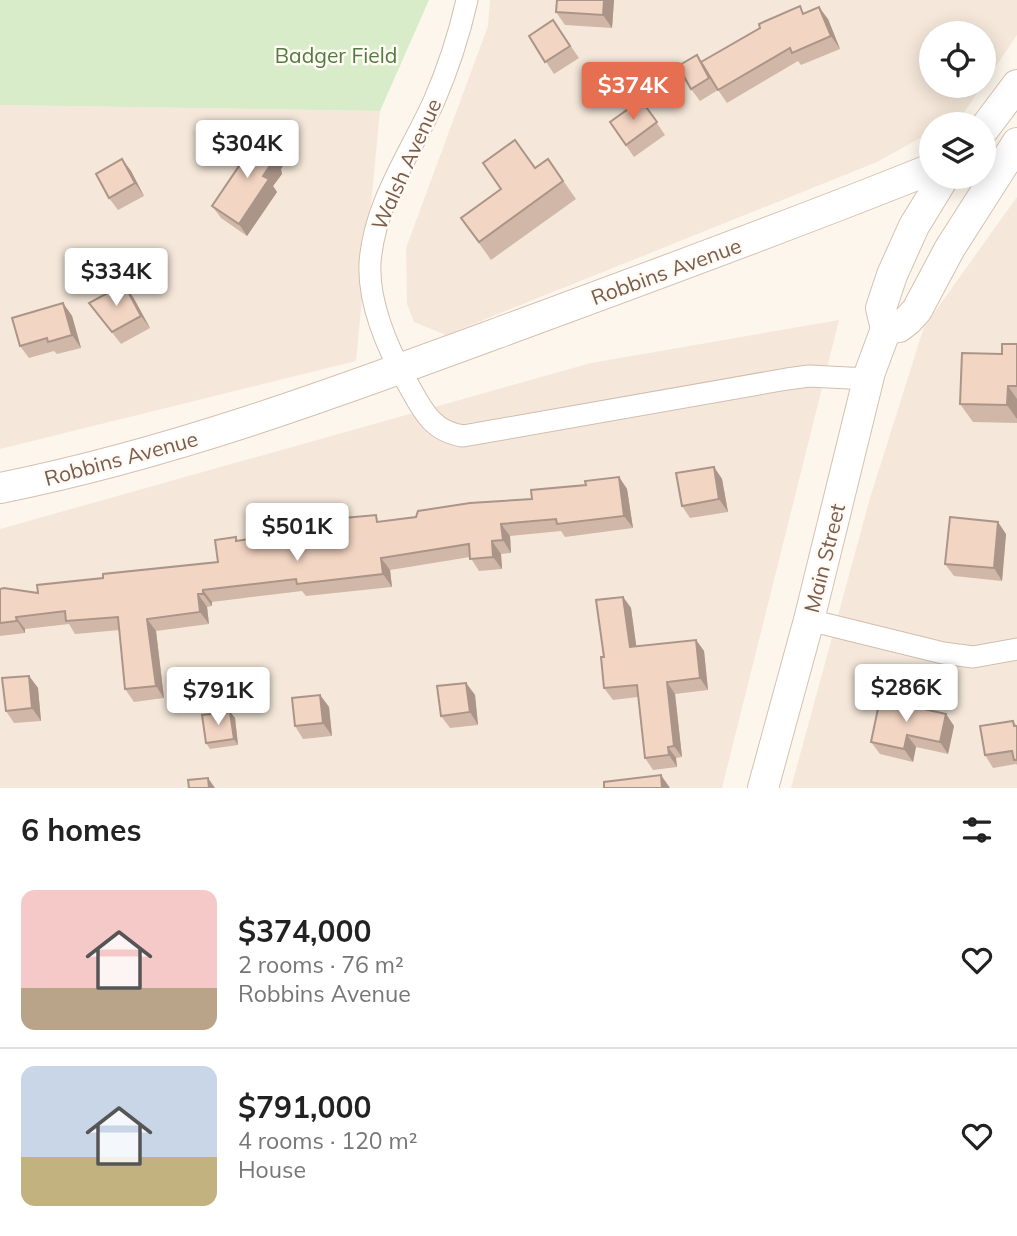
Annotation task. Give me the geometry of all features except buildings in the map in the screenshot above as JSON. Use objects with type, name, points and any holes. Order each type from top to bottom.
[{"type":"main road","points":[[996,113],[1017,85]]},
{"type":"main road","points":[[996,143],[1017,134]]},
{"type":"main road","points":[[937,189],[914,226],[892,275],[881,308],[886,329],[899,327],[918,310],[950,248],[1017,143]]},
{"type":"main road","name":"Robbins Avenue","points":[[0,488],[158,450],[262,418],[792,224],[919,174]]},
{"type":"main road","name":"Main Street","points":[[764,788],[869,379],[886,329]]},
{"type":"street","name":"Walsh Avenue","points":[[400,369],[387,343],[372,289],[370,266],[373,241],[388,193],[447,68],[467,0]]},
{"type":"street","points":[[400,369],[424,412],[436,427],[449,434],[463,436],[787,379],[809,376],[869,379]]},
{"type":"street","points":[[808,620],[943,653],[974,657],[1017,649]]},
{"type":"shaded area","points":[[490,0],[1017,0],[1017,35],[996,66],[996,21],[919,21],[919,98],[974,98],[964,112],[919,112],[919,139],[877,162],[446,335],[414,322],[407,304],[406,248],[488,26]]},
{"type":"shaded area","points":[[0,105],[380,111],[356,361],[0,449]]},
{"type":"shaded area","points":[[1017,197],[1017,788],[791,788],[870,498],[924,327]]},
{"type":"shaded area","points":[[839,320],[722,788],[0,788],[0,529],[591,363]]},
{"type":"green space","name":"Badger Field","points":[[0,0],[429,0],[380,111],[0,105]]}]
